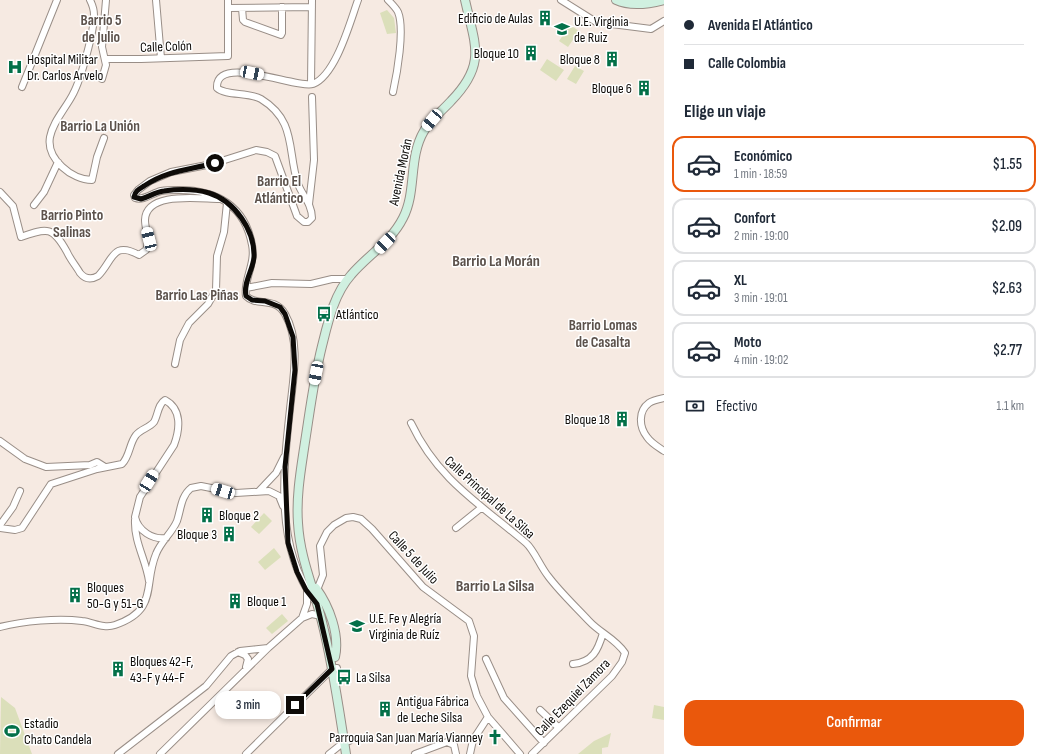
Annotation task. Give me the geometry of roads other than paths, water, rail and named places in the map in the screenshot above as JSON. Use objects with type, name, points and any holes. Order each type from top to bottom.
[{"type":"main road","name":"Avenida Morán","points":[[321,616],[308,579],[301,550],[297,496],[322,348],[332,310],[348,279],[385,243],[401,221],[410,197],[416,150],[423,132],[458,94],[472,74],[476,55],[472,28],[464,0]]},
{"type":"main road","points":[[616,0],[628,4],[640,4],[664,0]]},
{"type":"main road","name":"Avenida Morán","points":[[308,579],[325,602],[332,623],[337,648],[335,657]]},
{"type":"main road","points":[[317,604],[328,615],[332,623]]},
{"type":"main road","points":[[321,616],[324,618],[329,627],[335,657],[334,668]]},
{"type":"main road","points":[[321,616],[334,668],[347,741],[351,754]]},
{"type":"main road","points":[[346,754],[347,741]]},
{"type":"street","points":[[22,87],[57,0]]},
{"type":"street","points":[[90,0],[94,14],[90,38],[80,78],[74,93],[50,138],[52,154],[58,162],[73,174],[90,180],[94,179],[97,157],[104,138]]},
{"type":"street","points":[[156,0],[161,58]]},
{"type":"street","points":[[228,0],[228,8],[312,7]]},
{"type":"street","points":[[272,0],[273,7]]},
{"type":"street","points":[[311,84],[312,0]]},
{"type":"street","points":[[286,519],[286,454],[295,370],[293,337],[285,314],[280,307],[270,302],[249,299],[245,294],[254,258],[251,239],[243,220],[227,203],[210,193],[185,190],[162,191],[141,199],[135,198],[134,195],[150,181],[171,172],[215,163],[256,150],[268,152],[275,156],[297,216],[306,222],[312,218],[309,204],[296,180],[289,134],[277,113],[260,99],[248,95],[222,91],[216,86],[221,77],[239,73],[262,75],[295,84],[311,84],[328,73],[335,62],[358,0]]},
{"type":"street","points":[[388,0],[399,15],[400,57],[393,92]]},
{"type":"street","points":[[561,0],[596,22],[651,29],[664,21]]},
{"type":"street","points":[[94,14],[105,2]]},
{"type":"street","points":[[102,79],[106,65],[102,39],[105,2]]},
{"type":"street","points":[[242,8],[243,20],[245,22],[279,35],[282,34],[282,7]]},
{"type":"street","name":"Calle Colón","points":[[105,58],[228,56],[228,8]]},
{"type":"street","points":[[90,38],[102,39]]},
{"type":"street","points":[[309,204],[314,160],[312,97]]},
{"type":"street","points":[[34,205],[44,192],[58,162]]},
{"type":"street","points":[[0,192],[13,206],[21,237],[43,231],[54,233],[62,241],[80,274],[83,277],[88,278],[98,276],[111,257],[118,251],[131,250],[139,255],[146,250],[149,239],[145,221],[146,215],[150,207],[155,203],[180,199],[220,199]]},
{"type":"street","points":[[175,364],[180,340],[189,323],[208,304],[216,290],[217,256],[224,232],[227,203]]},
{"type":"street","points":[[246,288],[272,283],[311,284],[339,278],[348,279]]},
{"type":"street","points":[[664,398],[649,403],[641,416],[644,433],[664,451]]},
{"type":"street","points":[[0,528],[15,530],[22,528],[51,484],[105,467],[118,465],[125,460],[135,437],[154,421],[163,401],[167,400],[174,406],[178,420],[177,436],[174,445],[140,497],[136,520],[136,534],[150,584]]},
{"type":"street","name":"Calle Principal de La Silsa","points":[[411,423],[423,447],[436,466],[482,508],[527,543],[538,563],[557,587],[603,634],[620,646],[624,653]]},
{"type":"street","points":[[0,441],[25,459],[46,467],[90,465],[97,462],[105,467]]},
{"type":"street","points":[[258,492],[276,473],[286,454]]},
{"type":"street","points":[[0,627],[43,621],[82,621],[101,626],[113,626],[131,617],[139,610],[146,600],[154,557],[175,525],[184,496],[191,488],[201,486],[231,493],[269,491],[279,496],[283,503],[290,552],[297,572],[306,590],[317,604]]},
{"type":"street","points":[[0,525],[13,507],[20,491]]},
{"type":"street","points":[[456,528],[482,508]]},
{"type":"street","name":"Calle 5 de Julio","points":[[317,590],[323,575],[320,546],[327,532],[334,525],[346,518],[361,519],[372,529],[422,587],[469,621],[474,636],[471,676],[477,696],[488,717],[520,754]]},
{"type":"street","points":[[136,520],[142,530],[150,536],[166,538]]},
{"type":"street","points":[[302,618],[307,604],[306,590]]},
{"type":"street","points":[[162,753],[268,648],[302,618],[312,614],[321,616]]},
{"type":"street","points":[[573,664],[591,658],[595,654],[603,634]]},
{"type":"street","points":[[118,754],[206,686],[225,662],[238,652],[268,648]]},
{"type":"street","points":[[238,652],[245,655],[248,659],[248,664],[244,672]]},
{"type":"street","name":"Calle Ezequiel Zamora","points":[[532,754],[612,676],[622,662],[624,653]]},
{"type":"street","points":[[486,659],[504,698],[544,742]]},
{"type":"street","points":[[246,754],[334,668]]},
{"type":"street","points":[[540,710],[559,728]]},
{"type":"street","points":[[470,754],[473,740],[488,717]]},
{"type":"street","points":[[329,754],[347,741]]},
{"type":"street","points":[[415,754],[447,742],[454,745],[456,754]]},
{"type":"place","name":"Edificio de Aulas","points":[[545,18]]},
{"type":"place","name":"U.E. Virginia de Ruiz","points":[[562,29]]},
{"type":"place","name":"Bloque 10","points":[[531,53]]},
{"type":"place","name":"Bloque 8","points":[[612,59]]},
{"type":"place","name":"Hospital Militar Dr. Carlos Arvelo","points":[[15,67]]},
{"type":"place","name":"Bloque 6","points":[[644,88]]},
{"type":"place","name":"Atlántico","points":[[324,314]]},
{"type":"place","name":"Bloque 18","points":[[622,419]]},
{"type":"place","name":"Bloque 2","points":[[207,515]]},
{"type":"place","name":"Bloque 3","points":[[229,534]]},
{"type":"place","name":"Bloques 50-G y 51-G","points":[[75,595]]},
{"type":"place","name":"Bloque 1","points":[[235,601]]},
{"type":"place","name":"U.E. Fe y Alegría Virginia de Ruíz","points":[[357,626]]},
{"type":"place","name":"Bloques 42-F, 43-F y 44-F","points":[[118,669]]},
{"type":"place","name":"La Silsa","points":[[344,677]]},
{"type":"place","name":"Antigua Fábrica de Leche Silsa","points":[[385,709]]},
{"type":"place","name":"Estadio Chato Candela","points":[[12,731]]},
{"type":"place","name":"Parroquia San Juan María Vianney","points":[[495,737]]},
{"type":"district","name":"Barrio 5 de Julio","points":[[101,28]]},
{"type":"district","name":"Barrio La Unión","points":[[100,126]]},
{"type":"district","name":"Barrio El Atlántico","points":[[279,190]]},
{"type":"district","name":"Barrio Pinto Salinas","points":[[72,224]]},
{"type":"district","name":"Barrio La Morán","points":[[496,260]]},
{"type":"district","name":"Barrio Las Piñas","points":[[197,295]]},
{"type":"district","name":"Barrio Lomas de Casalta","points":[[603,334]]},
{"type":"district","name":"Barrio La Silsa","points":[[495,585]]}]
